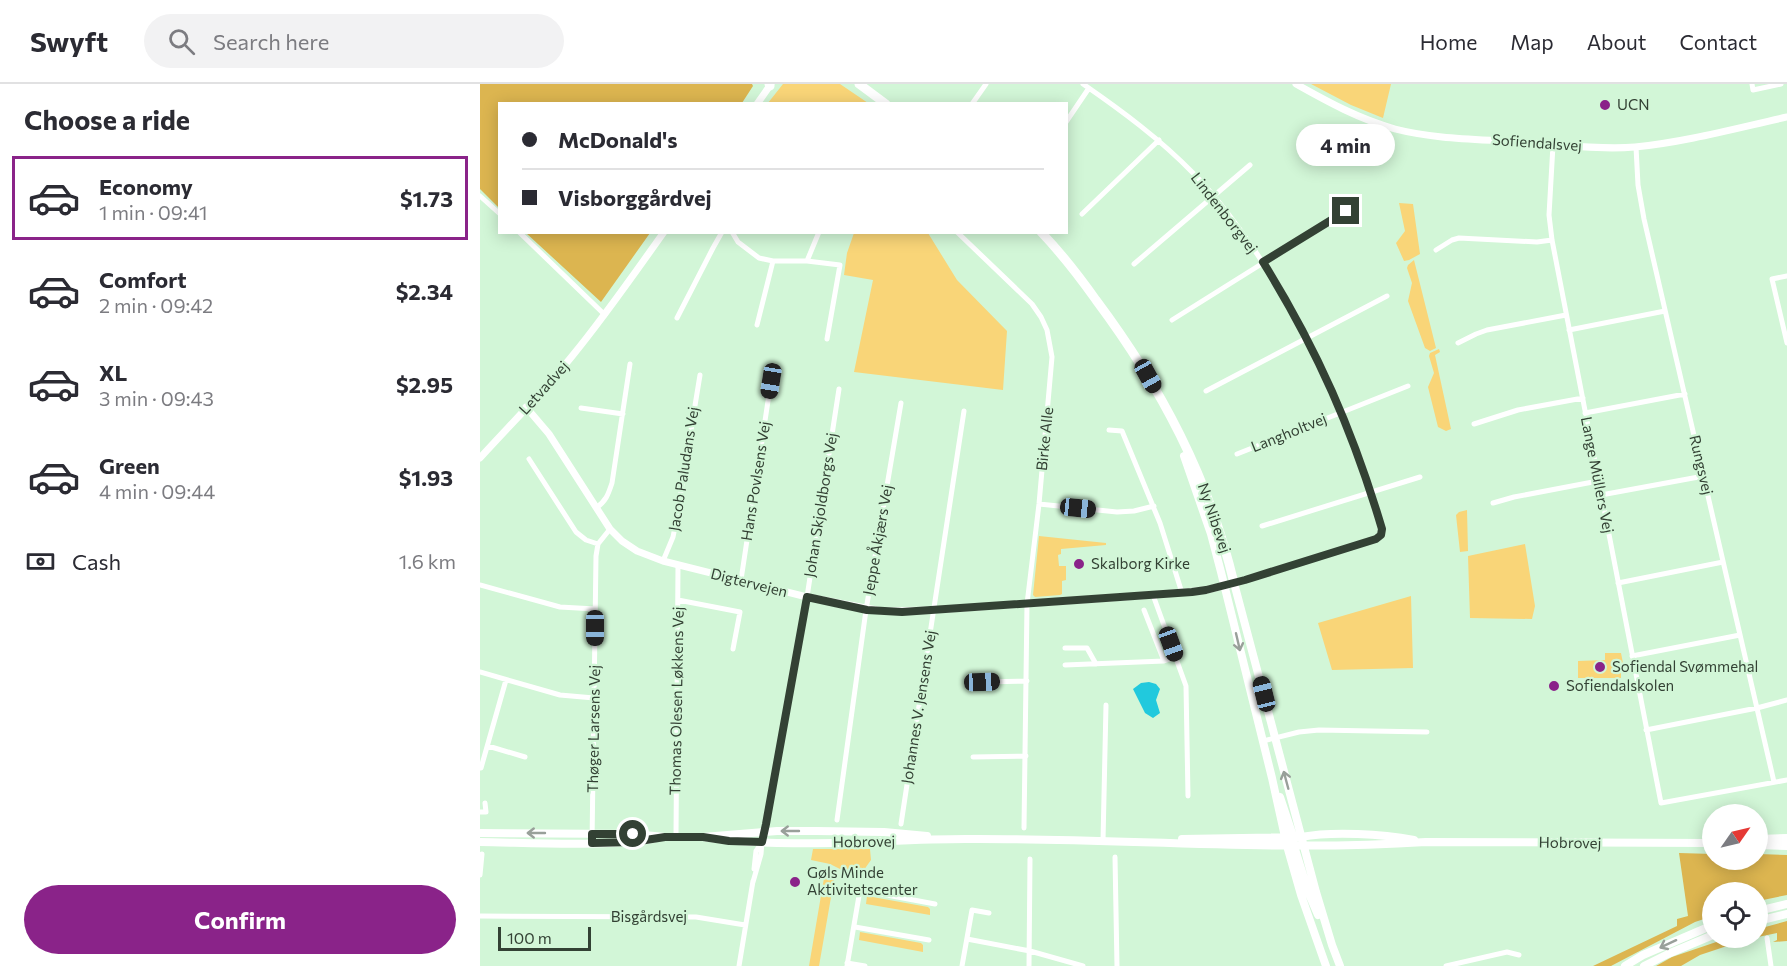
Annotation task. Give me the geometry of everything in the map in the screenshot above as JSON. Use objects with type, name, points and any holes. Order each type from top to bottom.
[{"type":"highway","points":[[859,84],[883,102]]},
{"type":"highway","name":"Ny Nibevej","points":[[1043,234],[1062,254],[1115,326],[1145,372],[1186,445],[1202,480],[1218,527],[1229,584]]},
{"type":"highway","name":"Ny Nibevej","points":[[1168,414],[1184,456]]},
{"type":"main road","name":"Ny Nibevej","points":[[1184,456],[1229,584],[1275,738],[1294,841]]},
{"type":"main road","name":"Ny Nibevej","points":[[1229,584],[1272,777],[1294,841]]},
{"type":"main road","name":"Hobrovej","points":[[480,833],[633,842],[665,837],[703,837],[777,831],[884,832],[967,839]]},
{"type":"main road","name":"Hobrovej","points":[[703,837],[762,842],[835,843],[967,839],[1149,841],[1227,845],[1294,841],[1315,834],[1391,835],[1426,842]]},
{"type":"main road","name":"Hobrovej","points":[[480,842],[592,838]]},
{"type":"main road","name":"Hobrovej","points":[[1149,841],[1190,838],[1294,841],[1702,843]]},
{"type":"main road","points":[[1768,839],[1787,838]]},
{"type":"main road","points":[[1294,841],[1311,922],[1326,966]]},
{"type":"main road","points":[[1294,841],[1340,966]]},
{"type":"main road","points":[[1768,845],[1787,844]]},
{"type":"main road","points":[[1768,909],[1787,904]]},
{"type":"main road","points":[[1768,919],[1787,914]]},
{"type":"main road","points":[[1311,922],[1332,966]]},
{"type":"main road","points":[[1625,966],[1643,955],[1702,930]]},
{"type":"main road","points":[[1644,966],[1702,940]]},
{"type":"street","points":[[758,102],[770,84]]},
{"type":"street","points":[[973,102],[986,84]]},
{"type":"street","name":"Lindenborgvej","points":[[1083,84],[1159,140],[1193,173],[1214,196],[1263,262],[1307,338],[1342,412],[1382,529],[1381,535],[1376,539],[1229,584]]},
{"type":"street","name":"Sofiendalsvej","points":[[1296,84],[1350,113],[1395,129],[1452,137],[1553,145],[1636,147],[1787,117]]},
{"type":"street","points":[[1752,84],[1753,90],[1781,84]]},
{"type":"street","points":[[1068,119],[1089,88]]},
{"type":"street","points":[[1082,214],[1159,140]]},
{"type":"street","name":"Lange Müllers Vej","points":[[1553,145],[1549,215],[1552,240],[1661,803],[1774,782]]},
{"type":"street","name":"Rungsvej","points":[[1636,147],[1638,185],[1644,219],[1774,782]]},
{"type":"street","points":[[1134,264],[1250,165]]},
{"type":"street","points":[[480,196],[498,212]]},
{"type":"street","points":[[1172,320],[1346,211]]},
{"type":"street","points":[[521,234],[605,315]]},
{"type":"street","name":"Letvadvej","points":[[480,458],[550,382],[605,315],[663,234]]},
{"type":"street","points":[[677,318],[721,234]]},
{"type":"street","points":[[734,234],[738,242],[759,258],[840,265],[827,339]]},
{"type":"street","points":[[807,261],[818,234]]},
{"type":"street","name":"Birke Alle","points":[[959,234],[1032,304],[1047,330],[1052,357],[1039,504],[1027,604],[1024,828]]},
{"type":"street","points":[[1436,250],[1460,238],[1537,242],[1552,240]]},
{"type":"street","points":[[758,325],[773,261]]},
{"type":"street","points":[[1787,276],[1772,279],[1787,343]]},
{"type":"street","points":[[1206,391],[1387,296]]},
{"type":"street","points":[[1569,330],[1665,311]]},
{"type":"street","points":[[1458,343],[1487,330],[1566,315]]},
{"type":"street","points":[[596,508],[608,497],[612,483],[630,364]]},
{"type":"street","name":"Jacob Paludans Vej","points":[[663,561],[675,530],[700,375]]},
{"type":"street","name":"Hans Povlsens Vej","points":[[741,580],[771,381]]},
{"type":"street","name":"Langholtvej","points":[[1237,454],[1408,386]]},
{"type":"street","name":"Johan Skjoldborgs Vej","points":[[764,833],[807,597],[839,389]]},
{"type":"street","points":[[1585,413],[1685,394]]},
{"type":"street","points":[[1474,424],[1518,410],[1582,398]]},
{"type":"street","name":"Jeppe Åkjærs Vej","points":[[837,820],[867,610],[902,403]]},
{"type":"street","name":"Digtervejen","points":[[526,407],[549,434],[610,529],[637,551],[678,566],[867,610],[902,612],[1182,593],[1229,584]]},
{"type":"street","points":[[580,408],[623,414]]},
{"type":"street","name":"Johannes V. Jensens Vej","points":[[901,824],[964,411]]},
{"type":"street","points":[[1109,430],[1122,431],[1154,506],[1182,593]]},
{"type":"street","points":[[529,459],[576,532],[586,540],[598,544],[610,529]]},
{"type":"street","points":[[1601,495],[1704,476]]},
{"type":"street","points":[[1262,526],[1420,477]]},
{"type":"street","points":[[1492,503],[1598,481]]},
{"type":"street","points":[[1039,504],[1117,512],[1154,506]]},
{"type":"street","name":"Thøger Larsens Vej","points":[[592,838],[598,544]]},
{"type":"street","points":[[1618,583],[1723,562]]},
{"type":"street","name":"Thomas Olesen Løkkens Vej","points":[[676,837],[678,566]]},
{"type":"street","points":[[480,585],[560,607],[595,609]]},
{"type":"street","points":[[1153,595],[1186,686],[1188,796]]},
{"type":"street","points":[[678,600],[740,612],[733,649]]},
{"type":"street","points":[[1144,609],[1164,661]]},
{"type":"street","points":[[1632,656],[1740,635]]},
{"type":"street","points":[[1065,648],[1087,648],[1096,664]]},
{"type":"street","points":[[1065,665],[1164,661],[1176,657]]},
{"type":"street","points":[[480,672],[560,695],[594,698]]},
{"type":"street","points":[[480,768],[482,768],[506,680]]},
{"type":"street","points":[[982,682],[1027,681]]},
{"type":"street","points":[[1646,730],[1787,700]]},
{"type":"street","points":[[1103,841],[1106,705]]},
{"type":"street","points":[[1263,741],[1299,732],[1319,730],[1427,732]]},
{"type":"street","points":[[488,746],[525,757]]},
{"type":"street","points":[[973,757],[1026,756]]},
{"type":"street","points":[[1774,782],[1787,780]]},
{"type":"street","points":[[480,812],[486,812],[485,803]]},
{"type":"street","points":[[739,966],[756,851],[762,842],[764,833]]},
{"type":"street","points":[[480,875],[482,854]]},
{"type":"street","points":[[1115,857],[1117,966]]},
{"type":"street","points":[[1029,966],[1030,860]]},
{"type":"street","points":[[865,966],[847,964],[860,890],[935,904]]},
{"type":"street","points":[[962,966],[972,910],[989,913]]},
{"type":"street","name":"Bisgårdsvej","points":[[480,916],[696,917],[745,925]]},
{"type":"street","points":[[855,927],[929,940]]},
{"type":"street","points":[[967,939],[1030,951],[1083,966]]},
{"type":"street","points":[[1768,945],[1771,966]]},
{"type":"street","points":[[1446,966],[1507,952],[1519,956]]},
{"type":"shaded area","points":[[480,84],[752,84],[753,86],[743,102],[498,102],[498,207],[480,189]]},
{"type":"shaded area","points":[[783,84],[840,84],[867,102],[769,102]]},
{"type":"shaded area","points":[[1311,84],[1391,84],[1383,118],[1351,105]]},
{"type":"shaded area","points":[[1399,203],[1413,204],[1420,254],[1404,261],[1396,243],[1405,231]]},
{"type":"shaded area","points":[[527,234],[649,234],[601,302]]},
{"type":"shaded area","points":[[854,234],[929,234],[957,280],[1007,331],[1003,390],[854,372],[873,280],[844,275],[847,253]]},
{"type":"shaded area","points":[[1414,260],[1436,348],[1430,351],[1425,348],[1408,301],[1412,283],[1407,268]]},
{"type":"shaded area","points":[[1439,349],[1440,352],[1435,355],[1451,429],[1446,431],[1438,427],[1428,387],[1434,373],[1429,356],[1430,353]]},
{"type":"shaded area","points":[[1467,510],[1468,551],[1460,552],[1456,515]]},
{"type":"shaded area","points":[[1039,536],[1106,543],[1106,545],[1061,549],[1061,554],[1058,555],[1059,566],[1066,566],[1066,580],[1062,581],[1062,594],[1035,597],[1033,595]]},
{"type":"shaded area","points":[[1525,544],[1535,606],[1532,619],[1470,618],[1468,556]]},
{"type":"shaded area","points":[[1411,596],[1413,668],[1332,670],[1318,623]]},
{"type":"shaded area","name":"Sofiendal Svømmehal","points":[[1605,653],[1621,653],[1623,670],[1621,678],[1578,678],[1578,661],[1605,660]]},
{"type":"shaded area","points":[[813,849],[870,849],[871,860],[861,874],[848,873],[830,864],[811,860]]},
{"type":"shaded area","points":[[1679,853],[1702,854],[1702,870],[1768,870],[1768,854],[1787,855],[1787,895],[1768,899],[1768,882],[1702,882],[1702,920],[1611,966],[1593,966],[1677,926],[1677,919],[1688,916]]},
{"type":"shaded area","points":[[824,878],[834,880],[819,966],[809,966]]},
{"type":"shaded area","points":[[867,896],[928,907],[930,915],[866,904]]},
{"type":"shaded area","points":[[1787,921],[1787,941],[1773,942],[1777,940],[1777,933],[1768,935],[1768,926]]},
{"type":"shaded area","points":[[860,932],[921,943],[923,952],[859,940]]},
{"type":"shaded area","points":[[1702,947],[1721,948],[1700,955],[1681,966],[1656,966],[1672,957]]},
{"type":"water","points":[[1141,683],[1156,684],[1160,689],[1156,700],[1160,713],[1153,718],[1145,713],[1133,689]]},
{"type":"place","name":"UCN","points":[[1605,105]]},
{"type":"place","name":"Skalborg Kirke","points":[[1079,564]]},
{"type":"place","name":"Sofiendal Svømmehal","points":[[1600,667]]},
{"type":"place","name":"Sofiendalskolen","points":[[1554,686]]},
{"type":"place","name":"Gøls Minde Aktivitetscenter","points":[[795,882]]},
{"type":"route","points":[[633,834],[592,834],[592,843],[633,842],[665,837],[703,837],[762,842],[807,597],[867,610],[902,612],[1192,592],[1245,580],[1376,539],[1381,535],[1382,529],[1371,493],[1333,391],[1307,338],[1263,262],[1346,211]]}]
